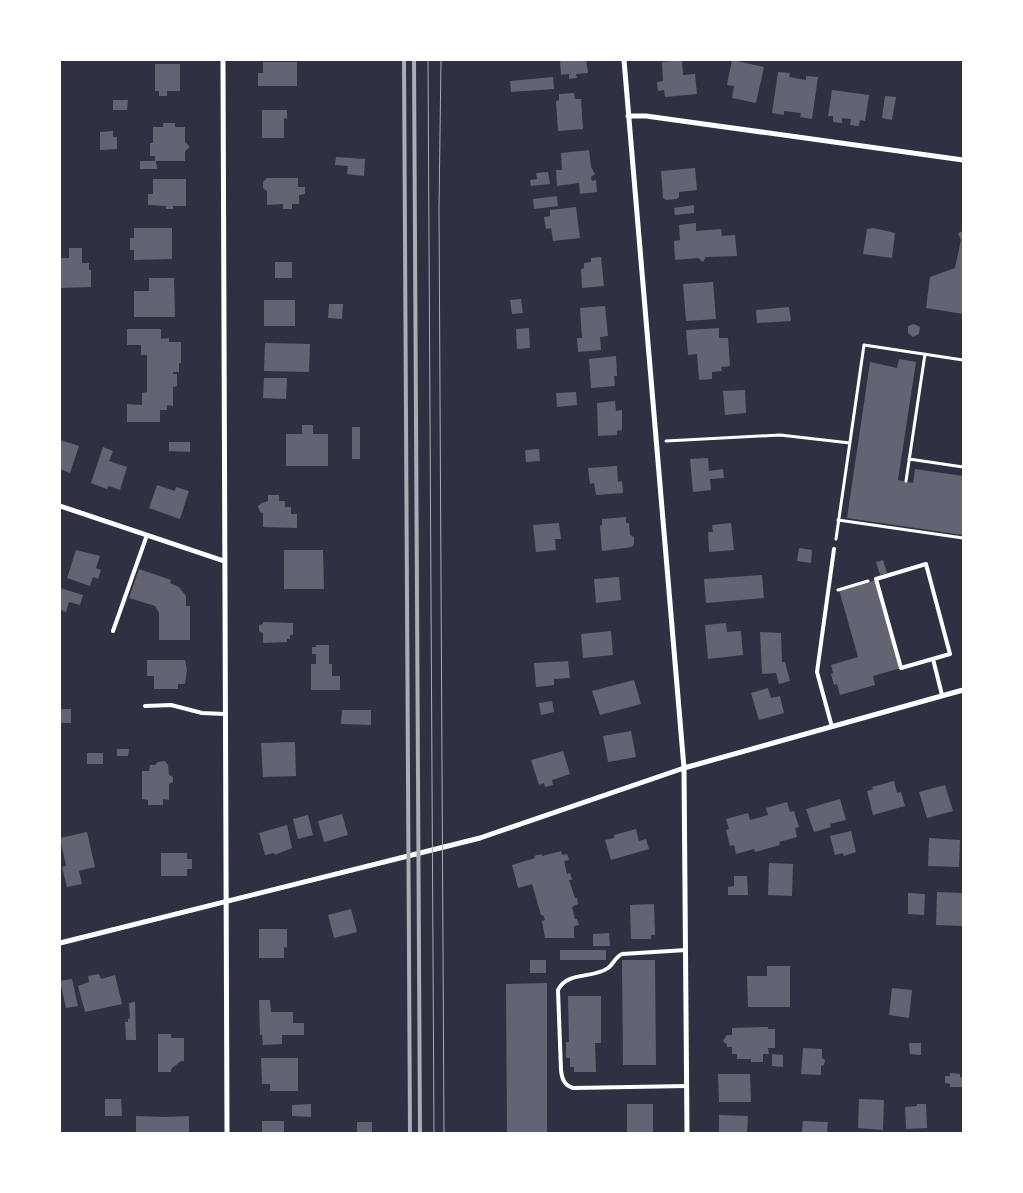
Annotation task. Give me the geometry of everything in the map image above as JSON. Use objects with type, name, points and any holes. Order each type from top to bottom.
[{"type":"street","points":[[223,60],[227,1133]]},
{"type":"street","points":[[624,60],[684,768],[687,1133]]},
{"type":"street","points":[[628,116],[646,116],[963,160]]},
{"type":"street","points":[[60,506],[224,562]]},
{"type":"street","points":[[60,943],[480,838],[684,768],[963,690]]},
{"type":"lane","points":[[113,631],[148,536]]},
{"type":"lane","points":[[832,726],[817,672],[834,549]]},
{"type":"lane","points":[[926,564],[950,654],[901,668],[876,579],[926,564]]},
{"type":"lane","points":[[932,659],[942,695]]},
{"type":"lane","points":[[145,706],[171,705],[202,714],[225,714]]},
{"type":"lane","points":[[686,950],[622,954],[606,970],[566,980],[558,990],[561,1070],[562,1078],[568,1086],[573,1088],[687,1086]]},
{"type":"path","points":[[834,549],[864,345],[963,360]]},
{"type":"path","points":[[906,481],[925,354]]},
{"type":"path","points":[[656,442],[780,435],[850,443]]},
{"type":"path","points":[[909,459],[963,467]]},
{"type":"path","points":[[838,520],[963,538]]},
{"type":"path","points":[[838,590],[876,579]]},
{"type":"building","points":[[560,60],[586,60],[588,73],[576,74],[577,78],[569,79],[569,74],[561,75]]},
{"type":"building","points":[[682,60],[683,75],[695,74],[697,94],[665,97],[664,90],[658,91],[657,82],[663,81],[662,62]]},
{"type":"building","points":[[732,60],[764,67],[756,103],[732,98],[734,86],[727,85]]},
{"type":"building","points":[[263,62],[297,62],[297,86],[258,86],[258,73],[263,73]]},
{"type":"building","points":[[155,64],[180,64],[180,91],[167,91],[167,96],[159,96],[159,91],[155,91]]},
{"type":"building","points":[[778,72],[790,73],[789,77],[806,80],[806,76],[818,77],[812,119],[800,117],[801,113],[784,111],[784,115],[772,113]]},
{"type":"building","points":[[553,77],[554,89],[511,92],[510,81]]},
{"type":"building","points":[[832,90],[869,95],[865,121],[860,120],[859,126],[850,125],[851,119],[842,118],[842,123],[833,122],[833,116],[828,116]]},
{"type":"building","points":[[574,93],[575,99],[581,99],[583,129],[558,131],[556,101],[559,100],[559,94]]},
{"type":"building","points":[[885,96],[896,97],[892,120],[882,118]]},
{"type":"building","points":[[113,100],[128,100],[127,110],[113,110]]},
{"type":"building","points":[[262,110],[287,110],[287,119],[284,118],[284,138],[262,138]]},
{"type":"building","points":[[163,123],[175,123],[175,127],[185,127],[185,142],[190,147],[185,151],[185,161],[155,161],[155,156],[150,156],[150,143],[153,143],[153,127],[163,127]]},
{"type":"building","points":[[113,131],[113,137],[117,137],[117,149],[100,150],[100,132]]},
{"type":"building","points":[[589,150],[591,167],[595,174],[591,177],[592,181],[596,180],[597,192],[580,194],[579,183],[557,186],[556,170],[562,170],[561,153]]},
{"type":"building","points":[[336,157],[365,159],[364,176],[347,174],[348,166],[335,165]]},
{"type":"building","points":[[140,161],[156,161],[157,169],[140,169]]},
{"type":"building","points":[[695,168],[697,190],[679,192],[677,199],[666,200],[663,198],[661,171]]},
{"type":"building","points":[[548,172],[550,184],[531,186],[530,180],[537,179],[536,173]]},
{"type":"building","points":[[267,178],[298,178],[298,187],[305,187],[305,194],[299,195],[299,204],[292,204],[292,209],[283,209],[283,204],[267,205],[267,191],[263,188],[263,182]]},
{"type":"building","points":[[153,179],[186,179],[186,206],[173,206],[173,209],[166,209],[166,206],[148,205],[148,194],[153,194]]},
{"type":"building","points":[[557,196],[558,206],[534,209],[533,199]]},
{"type":"building","points":[[694,205],[694,213],[675,215],[674,208]]},
{"type":"building","points":[[576,207],[580,238],[553,241],[551,228],[546,229],[544,217],[550,216],[550,210]]},
{"type":"building","points":[[696,223],[696,231],[721,229],[722,236],[735,235],[737,256],[706,257],[703,262],[698,258],[675,260],[674,241],[680,240],[679,225]]},
{"type":"building","points":[[134,228],[172,228],[172,259],[134,260],[134,250],[130,250],[130,238],[134,238]]},
{"type":"building","points":[[873,228],[895,233],[892,258],[863,254],[867,229]]},
{"type":"building","points":[[963,231],[963,314],[926,308],[930,277],[955,268],[961,240],[958,233]]},
{"type":"building","points":[[69,248],[82,248],[82,263],[89,263],[89,270],[91,270],[91,287],[60,288],[60,258],[69,258]]},
{"type":"building","points":[[601,257],[604,286],[582,288],[581,269],[584,268],[584,263],[591,262],[591,258]]},
{"type":"building","points":[[275,262],[292,262],[292,278],[275,278]]},
{"type":"building","points":[[149,278],[174,278],[175,317],[134,317],[134,291],[149,291]]},
{"type":"building","points":[[713,282],[716,319],[686,321],[683,284]]},
{"type":"building","points":[[521,299],[523,313],[512,314],[510,300]]},
{"type":"building","points":[[264,300],[295,300],[295,326],[264,326]]},
{"type":"building","points":[[329,304],[343,304],[342,319],[328,318]]},
{"type":"building","points":[[605,306],[608,336],[600,337],[601,350],[578,352],[577,338],[582,338],[580,308]]},
{"type":"building","points":[[789,307],[791,321],[757,323],[756,310]]},
{"type":"building","points":[[914,324],[920,327],[919,334],[913,337],[908,333],[908,326]]},
{"type":"building","points":[[529,328],[530,348],[517,349],[516,329]]},
{"type":"building","points":[[719,328],[719,338],[728,338],[730,366],[721,367],[722,371],[712,372],[712,379],[699,380],[697,354],[688,355],[686,330]]},
{"type":"building","points":[[127,329],[161,329],[161,339],[169,338],[169,342],[181,342],[179,372],[173,372],[173,374],[177,374],[177,386],[173,387],[173,406],[167,405],[167,410],[160,410],[160,422],[127,422],[127,404],[142,405],[142,393],[147,392],[147,355],[141,355],[141,345],[127,345]]},
{"type":"building","points":[[265,343],[310,344],[309,372],[264,371]]},
{"type":"building","points":[[616,356],[617,376],[614,376],[615,386],[591,388],[589,359]]},
{"type":"building","points":[[899,359],[916,362],[898,480],[913,483],[915,469],[963,476],[963,535],[847,518],[870,362],[897,368]]},
{"type":"building","points":[[264,378],[287,378],[286,399],[263,398]]},
{"type":"building","points":[[745,390],[746,413],[725,415],[723,391]]},
{"type":"building","points":[[576,392],[577,405],[557,407],[556,393]]},
{"type":"building","points":[[615,401],[616,411],[622,410],[622,430],[617,431],[617,435],[598,436],[597,403]]},
{"type":"building","points":[[302,425],[313,425],[313,434],[328,434],[328,466],[286,466],[286,434],[302,434]]},
{"type":"building","points":[[352,427],[360,427],[360,459],[352,459]]},
{"type":"building","points":[[60,440],[79,446],[70,473],[60,469]]},
{"type":"building","points":[[169,442],[190,442],[190,452],[169,451]]},
{"type":"building","points":[[103,447],[113,451],[109,461],[127,467],[120,490],[109,486],[107,489],[91,483]]},
{"type":"building","points":[[539,449],[540,461],[526,462],[525,450]]},
{"type":"building","points":[[708,458],[709,471],[723,469],[724,478],[710,479],[711,490],[693,492],[690,459]]},
{"type":"building","points":[[617,466],[618,482],[622,481],[623,493],[596,495],[594,483],[590,484],[588,468]]},
{"type":"building","points":[[157,485],[175,491],[176,487],[189,491],[180,519],[149,508]]},
{"type":"building","points":[[268,495],[279,495],[279,501],[285,501],[285,507],[291,507],[291,514],[297,514],[297,528],[263,527],[263,513],[260,512],[258,506],[268,501]]},
{"type":"building","points":[[626,517],[626,523],[629,523],[630,535],[634,537],[632,547],[602,551],[600,526],[602,525],[602,519]]},
{"type":"building","points":[[559,523],[561,539],[555,539],[556,550],[536,552],[533,525]]},
{"type":"building","points":[[731,523],[734,550],[709,552],[708,532],[713,532],[712,525]]},
{"type":"building","points":[[799,548],[812,550],[811,563],[797,561]]},
{"type":"building","points":[[76,550],[100,556],[96,568],[101,570],[98,579],[93,577],[90,586],[67,578]]},
{"type":"building","points":[[284,550],[323,550],[324,589],[284,589]]},
{"type":"building","points":[[883,560],[887,573],[880,575],[876,562]]},
{"type":"building","points":[[139,569],[171,580],[170,583],[179,587],[186,596],[186,606],[190,606],[190,640],[159,640],[159,613],[155,606],[129,598]]},
{"type":"building","points":[[762,575],[764,598],[706,603],[704,579]]},
{"type":"building","points":[[619,577],[621,600],[596,603],[594,579]]},
{"type":"building","points":[[876,580],[901,668],[873,676],[875,685],[840,695],[837,684],[834,685],[831,665],[858,657],[839,590]]},
{"type":"building","points":[[60,588],[83,595],[80,605],[69,602],[66,612],[60,610]]},
{"type":"building","points":[[263,622],[293,623],[293,635],[290,635],[290,639],[287,639],[287,642],[263,643],[263,633],[259,631],[259,625],[263,624]]},
{"type":"building","points":[[726,623],[727,632],[741,631],[743,655],[708,659],[705,625]]},
{"type":"building","points":[[611,631],[613,655],[583,658],[581,634]]},
{"type":"building","points":[[760,632],[781,633],[782,662],[785,662],[790,681],[779,684],[776,673],[762,674]]},
{"type":"building","points":[[316,645],[329,645],[329,664],[332,664],[332,676],[340,676],[340,690],[311,690],[311,664],[316,664],[316,654],[312,654],[312,647],[316,647]]},
{"type":"building","points":[[147,660],[185,660],[187,670],[185,684],[178,684],[178,689],[154,689],[154,676],[147,676]]},
{"type":"building","points":[[568,661],[570,678],[554,679],[554,685],[536,687],[534,663]]},
{"type":"building","points":[[634,680],[641,704],[600,715],[592,691]]},
{"type":"building","points":[[768,688],[771,698],[780,696],[784,713],[759,720],[751,693]]},
{"type":"building","points":[[552,701],[554,712],[541,715],[539,703]]},
{"type":"building","points":[[60,709],[71,709],[71,723],[60,723]]},
{"type":"building","points":[[342,710],[371,710],[371,725],[341,724]]},
{"type":"building","points":[[631,731],[636,757],[608,762],[603,736]]},
{"type":"building","points":[[295,742],[296,776],[263,777],[261,743]]},
{"type":"building","points":[[117,749],[129,749],[128,756],[117,756]]},
{"type":"building","points":[[563,751],[570,774],[552,780],[553,785],[545,787],[544,783],[539,785],[531,760]]},
{"type":"building","points":[[87,753],[103,753],[103,764],[87,764]]},
{"type":"building","points":[[165,761],[168,765],[169,775],[173,777],[173,782],[169,784],[169,800],[163,799],[163,805],[148,805],[148,800],[142,799],[142,771],[149,771],[150,765]]},
{"type":"building","points":[[894,781],[897,793],[901,792],[905,806],[873,815],[867,791],[873,789],[872,787]]},
{"type":"building","points":[[945,785],[953,811],[927,818],[919,792]]},
{"type":"building","points":[[840,799],[846,820],[830,824],[831,827],[814,832],[806,809]]},
{"type":"building","points":[[787,802],[790,812],[794,811],[799,827],[795,828],[797,837],[779,842],[780,845],[755,852],[754,849],[736,854],[734,845],[730,846],[726,830],[729,829],[726,819],[748,813],[750,820],[768,815],[766,808]]},
{"type":"building","points":[[342,814],[348,835],[324,842],[318,821]]},
{"type":"building","points":[[308,815],[313,835],[298,839],[293,819]]},
{"type":"building","points":[[287,825],[292,848],[275,855],[274,853],[265,855],[259,833]]},
{"type":"building","points":[[636,829],[639,841],[646,839],[649,849],[611,860],[605,840],[614,838],[614,835]]},
{"type":"building","points":[[851,831],[856,852],[844,856],[843,853],[835,855],[830,836]]},
{"type":"building","points":[[87,832],[95,867],[79,871],[82,884],[67,887],[62,867],[66,866],[60,838]]},
{"type":"building","points":[[929,838],[960,840],[959,867],[928,866]]},
{"type":"building","points":[[561,851],[562,855],[567,854],[569,860],[564,861],[567,874],[570,873],[572,880],[569,880],[575,898],[577,898],[578,904],[572,907],[575,919],[577,919],[579,925],[574,926],[574,938],[545,938],[542,921],[545,920],[543,915],[541,915],[532,884],[518,888],[512,865],[535,858],[534,856]]},
{"type":"building","points":[[161,853],[187,853],[187,859],[192,859],[192,869],[187,869],[187,876],[161,876]]},
{"type":"building","points":[[769,863],[793,864],[792,896],[768,895]]},
{"type":"building","points":[[734,876],[747,876],[748,895],[728,895],[728,887],[734,886]]},
{"type":"building","points":[[937,892],[963,893],[963,926],[936,925]]},
{"type":"building","points":[[908,893],[925,894],[924,915],[908,914]]},
{"type":"building","points":[[654,904],[655,935],[651,935],[651,939],[631,939],[630,905]]},
{"type":"building","points":[[351,909],[357,932],[334,938],[328,915]]},
{"type":"building","points":[[259,929],[287,929],[287,948],[284,947],[284,958],[259,958]]},
{"type":"building","points":[[609,933],[610,946],[593,946],[593,934]]},
{"type":"building","points":[[560,950],[606,950],[606,960],[560,960]]},
{"type":"building","points":[[530,960],[546,960],[546,973],[530,973]]},
{"type":"building","points":[[622,960],[655,960],[656,1065],[623,1065]]},
{"type":"building","points":[[767,966],[790,966],[790,1007],[748,1007],[747,976],[767,976]]},
{"type":"building","points":[[99,974],[101,979],[115,975],[122,1004],[85,1012],[78,986],[89,982],[88,976]]},
{"type":"building","points":[[72,979],[78,1006],[66,1008],[60,981]]},
{"type":"building","points":[[547,983],[547,1133],[507,1133],[506,984]]},
{"type":"building","points":[[892,988],[912,990],[909,1018],[889,1015]]},
{"type":"building","points":[[568,996],[601,996],[601,1043],[595,1043],[596,1072],[574,1072],[574,1067],[570,1067],[570,1058],[566,1058],[566,1042],[569,1042]]},
{"type":"building","points":[[259,1000],[270,1000],[271,1012],[293,1012],[293,1023],[304,1023],[304,1035],[282,1035],[282,1044],[263,1045],[262,1035],[260,1035]]},
{"type":"building","points":[[135,1002],[136,1040],[126,1040],[125,1022],[128,1022],[130,1018],[129,1003]]},
{"type":"building","points":[[768,1027],[768,1029],[775,1029],[775,1048],[768,1048],[769,1054],[763,1054],[763,1062],[751,1062],[751,1059],[737,1059],[737,1054],[732,1054],[732,1047],[727,1047],[723,1041],[727,1035],[732,1035],[732,1028]]},
{"type":"building","points":[[158,1034],[171,1034],[171,1038],[184,1038],[184,1061],[181,1061],[171,1069],[171,1072],[158,1072]]},
{"type":"building","points":[[909,1043],[921,1043],[921,1055],[910,1054]]},
{"type":"building","points":[[803,1048],[822,1049],[822,1058],[825,1060],[824,1065],[821,1066],[821,1075],[801,1074]]},
{"type":"building","points":[[772,1054],[783,1055],[783,1067],[772,1066]]},
{"type":"building","points":[[261,1058],[298,1058],[298,1091],[270,1091],[270,1084],[262,1084]]},
{"type":"building","points":[[950,1073],[960,1074],[960,1077],[963,1077],[963,1087],[950,1087],[950,1084],[945,1083],[945,1076],[950,1076]]},
{"type":"building","points":[[718,1074],[750,1074],[751,1102],[719,1102]]},
{"type":"building","points":[[105,1099],[121,1099],[122,1116],[105,1116]]},
{"type":"building","points":[[859,1099],[884,1100],[883,1130],[858,1128]]},
{"type":"building","points":[[311,1104],[311,1117],[292,1116],[292,1105]]},
{"type":"building","points":[[627,1104],[653,1104],[653,1133],[627,1133]]},
{"type":"building","points":[[917,1104],[926,1104],[927,1128],[906,1129],[905,1107],[917,1106]]},
{"type":"building","points":[[719,1115],[748,1116],[747,1133],[719,1133]]},
{"type":"building","points":[[136,1116],[189,1116],[189,1133],[136,1133]]},
{"type":"building","points":[[262,1121],[284,1121],[284,1133],[262,1133]]},
{"type":"building","points":[[803,1121],[828,1122],[827,1133],[802,1133]]},
{"type":"building","points":[[357,1122],[372,1122],[372,1133],[357,1132]]},
{"type":"tram line","points":[[428,60],[434,1133]]},
{"type":"tram line","points":[[441,60],[439,208],[444,1133]]},
{"type":"railway","points":[[404,60],[410,1133]]},
{"type":"railway","points":[[414,60],[420,1133]]}]
